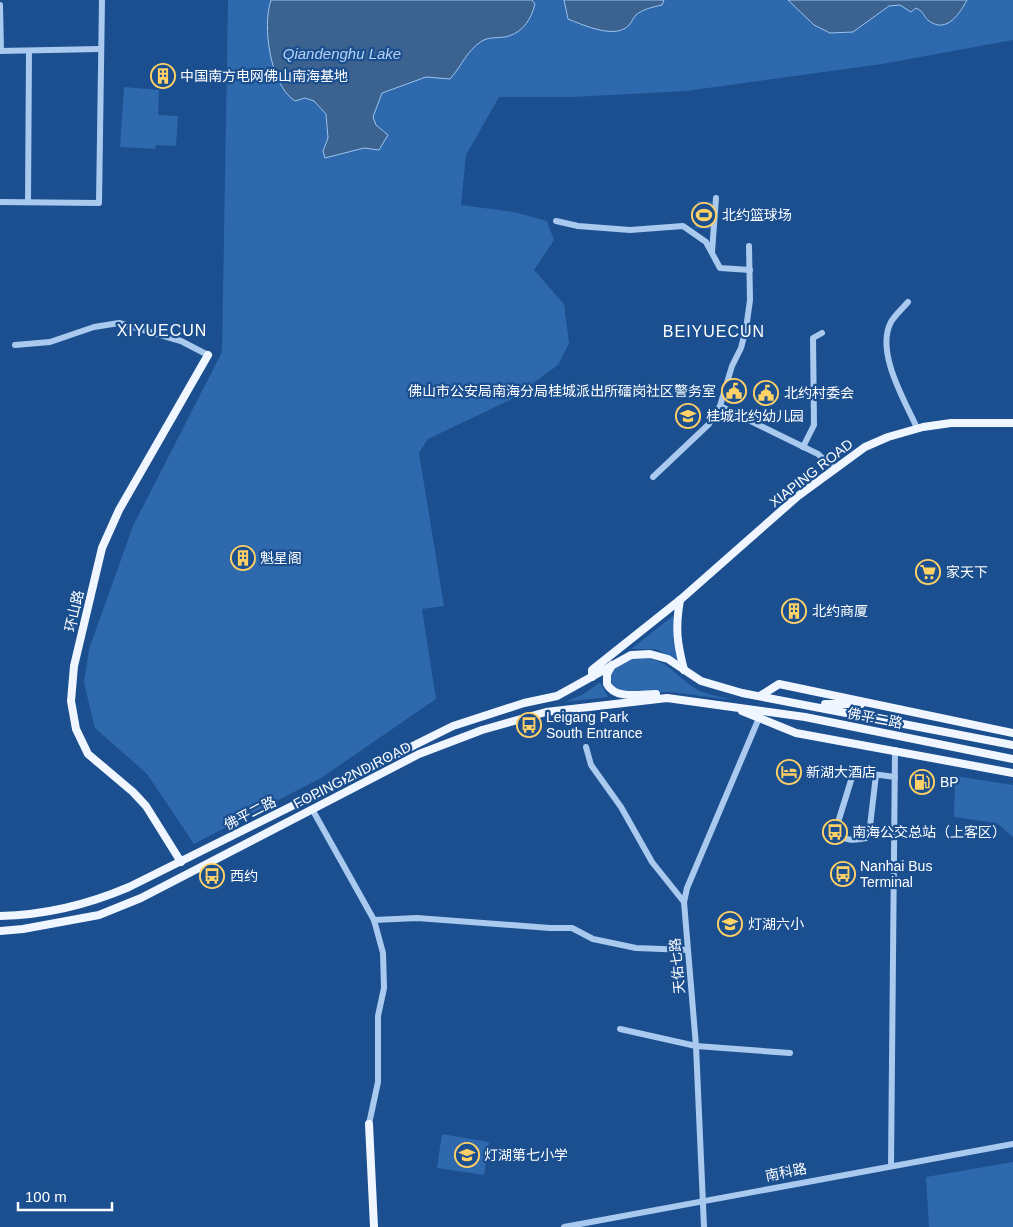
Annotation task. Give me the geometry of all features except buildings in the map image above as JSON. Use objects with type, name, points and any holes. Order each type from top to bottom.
[{"type":"main road","name":"环山路","points":[[181,862],[146,806],[133,792],[88,754],[76,729],[71,700],[74,666],[102,548],[120,510],[208,355]]},
{"type":"main road","name":"XIAPING ROAD","points":[[592,677],[592,670],[680,600],[798,496],[864,447],[917,428],[951,423],[1013,423]]},
{"type":"main road","points":[[680,600],[675,626],[684,670],[702,681],[760,696],[808,704],[874,704]]},
{"type":"main road","name":"佛平二路","points":[[0,916],[63,910],[96,901],[181,862],[453,726],[487,713],[558,696],[631,655],[650,654],[668,659],[684,670]]},
{"type":"main road","points":[[613,664],[607,674],[607,684],[614,692],[622,695],[658,694],[667,698]]},
{"type":"main road","points":[[760,696],[779,684],[1013,734]]},
{"type":"main road","points":[[792,701],[813,690]]},
{"type":"main road","name":"FOPING 2ND ROAD","points":[[0,931],[23,929],[99,915],[141,898],[419,754],[514,720],[599,704],[667,698],[731,706]]},
{"type":"main road","name":"佛平二路","points":[[808,704],[1013,745]]},
{"type":"main road","name":"佛平二路","points":[[731,706],[805,717],[1013,759]]},
{"type":"main road","points":[[731,706],[796,733],[1013,773]]},
{"type":"main road","points":[[369,1124],[374,1227]]},
{"type":"street","points":[[0,202],[99,203],[102,0]]},
{"type":"street","points":[[0,5],[1,52],[100,49]]},
{"type":"street","points":[[28,51],[28,202]]},
{"type":"street","points":[[712,252],[716,198]]},
{"type":"street","points":[[556,221],[578,226],[630,230],[683,226],[702,238],[720,268],[750,270]]},
{"type":"street","points":[[653,477],[709,424],[720,406],[732,366],[742,348],[746,329],[750,300],[749,246]]},
{"type":"street","points":[[908,302],[891,321],[886,333],[887,352],[891,371],[917,428]]},
{"type":"street","points":[[15,345],[50,342],[94,327],[119,323],[181,341],[208,355]]},
{"type":"street","points":[[804,448],[814,425],[813,338],[822,333]]},
{"type":"street","points":[[720,406],[818,454],[834,469]]},
{"type":"street","name":"天佑七路","points":[[704,1227],[696,1046],[684,902],[687,888],[759,718]]},
{"type":"street","points":[[586,747],[591,765],[621,807],[652,862],[684,902]]},
{"type":"street","points":[[891,1166],[895,750]]},
{"type":"street","points":[[876,775],[870,826],[866,838],[856,840],[843,839],[835,832],[853,774],[857,772],[895,777]]},
{"type":"street","points":[[312,809],[374,920],[383,953],[384,988],[378,1016],[378,1082],[369,1124]]},
{"type":"street","points":[[374,920],[427,918],[540,928],[572,928],[593,939],[636,948],[688,950]]},
{"type":"street","points":[[620,1029],[696,1046],[790,1053]]},
{"type":"street","name":"南科路","points":[[566,1227],[1013,1144]]},
{"type":"shaded area","points":[[228,0],[1013,0],[1013,40],[882,64],[686,91],[573,97],[499,97],[466,155],[461,205],[514,212],[547,221],[554,240],[534,270],[564,304],[569,343],[558,365],[510,400],[428,439],[419,453],[444,606],[422,609],[436,699],[321,778],[194,844],[147,774],[95,728],[84,683],[89,649],[133,526],[222,352]]},
{"type":"shaded area","points":[[124,87],[159,90],[158,115],[178,116],[176,146],[156,145],[155,149],[120,147]]},
{"type":"shaded area","name":"北约篮球场","points":[[697,201],[712,202],[711,229],[695,228]]},
{"type":"shaded area","points":[[673,616],[673,640],[679,660],[655,649],[631,649]]},
{"type":"shaded area","points":[[635,658],[645,658],[661,663],[697,689],[731,700],[672,692],[620,692],[613,688],[610,675],[620,663]]},
{"type":"shaded area","points":[[600,682],[608,697],[565,702],[584,694]]},
{"type":"shaded area","points":[[955,776],[1013,785],[1013,837],[997,823],[954,817]]},
{"type":"shaded area","points":[[442,1134],[489,1142],[484,1175],[437,1168]]},
{"type":"shaded area","points":[[1013,1162],[1013,1227],[929,1227],[926,1177]]},
{"type":"water","name":"Qiandenghu Lake","points":[[271,0],[532,0],[535,4],[523,28],[509,36],[482,41],[468,54],[450,79],[426,77],[382,93],[373,117],[376,125],[388,135],[379,150],[364,148],[325,158],[323,151],[328,138],[326,114],[314,101],[305,98],[295,101],[286,93],[274,69],[270,54],[267,24]]},
{"type":"water","points":[[564,0],[664,0],[662,5],[648,8],[639,13],[623,29],[608,31],[599,30],[568,19]]},
{"type":"water","points":[[788,0],[967,0],[957,16],[942,25],[929,21],[916,8],[911,12],[900,5],[889,6],[853,32],[830,33],[814,25]]},
{"type":"place","name":"中国南方电网佛山南海基地","points":[[163,76]]},
{"type":"place","name":"北约篮球场","points":[[704,215]]},
{"type":"place","name":"佛山市公安局南海分局桂城派出所礌岗社区警务室","points":[[734,391]]},
{"type":"place","name":"北约村委会","points":[[766,393]]},
{"type":"place","name":"桂城北约幼儿园","points":[[688,416]]},
{"type":"place","name":"魁星阁","points":[[243,558]]},
{"type":"place","name":"家天下","points":[[928,572]]},
{"type":"place","name":"北约商厦","points":[[794,611]]},
{"type":"place","name":"Leigang Park South Entrance","points":[[529,725]]},
{"type":"place","name":"新湖大酒店","points":[[789,772]]},
{"type":"place","name":"BP","points":[[922,782]]},
{"type":"place","name":"南海公交总站（上客区）","points":[[835,832]]},
{"type":"place","name":"Nanhai Bus Terminal","points":[[843,874]]},
{"type":"place","name":"西约","points":[[212,876]]},
{"type":"place","name":"灯湖六小","points":[[730,924]]},
{"type":"place","name":"灯湖第七小学","points":[[467,1155]]},
{"type":"district","name":"XIYUECUN","points":[[162,330]]},
{"type":"district","name":"BEIYUECUN","points":[[714,331]]}]
